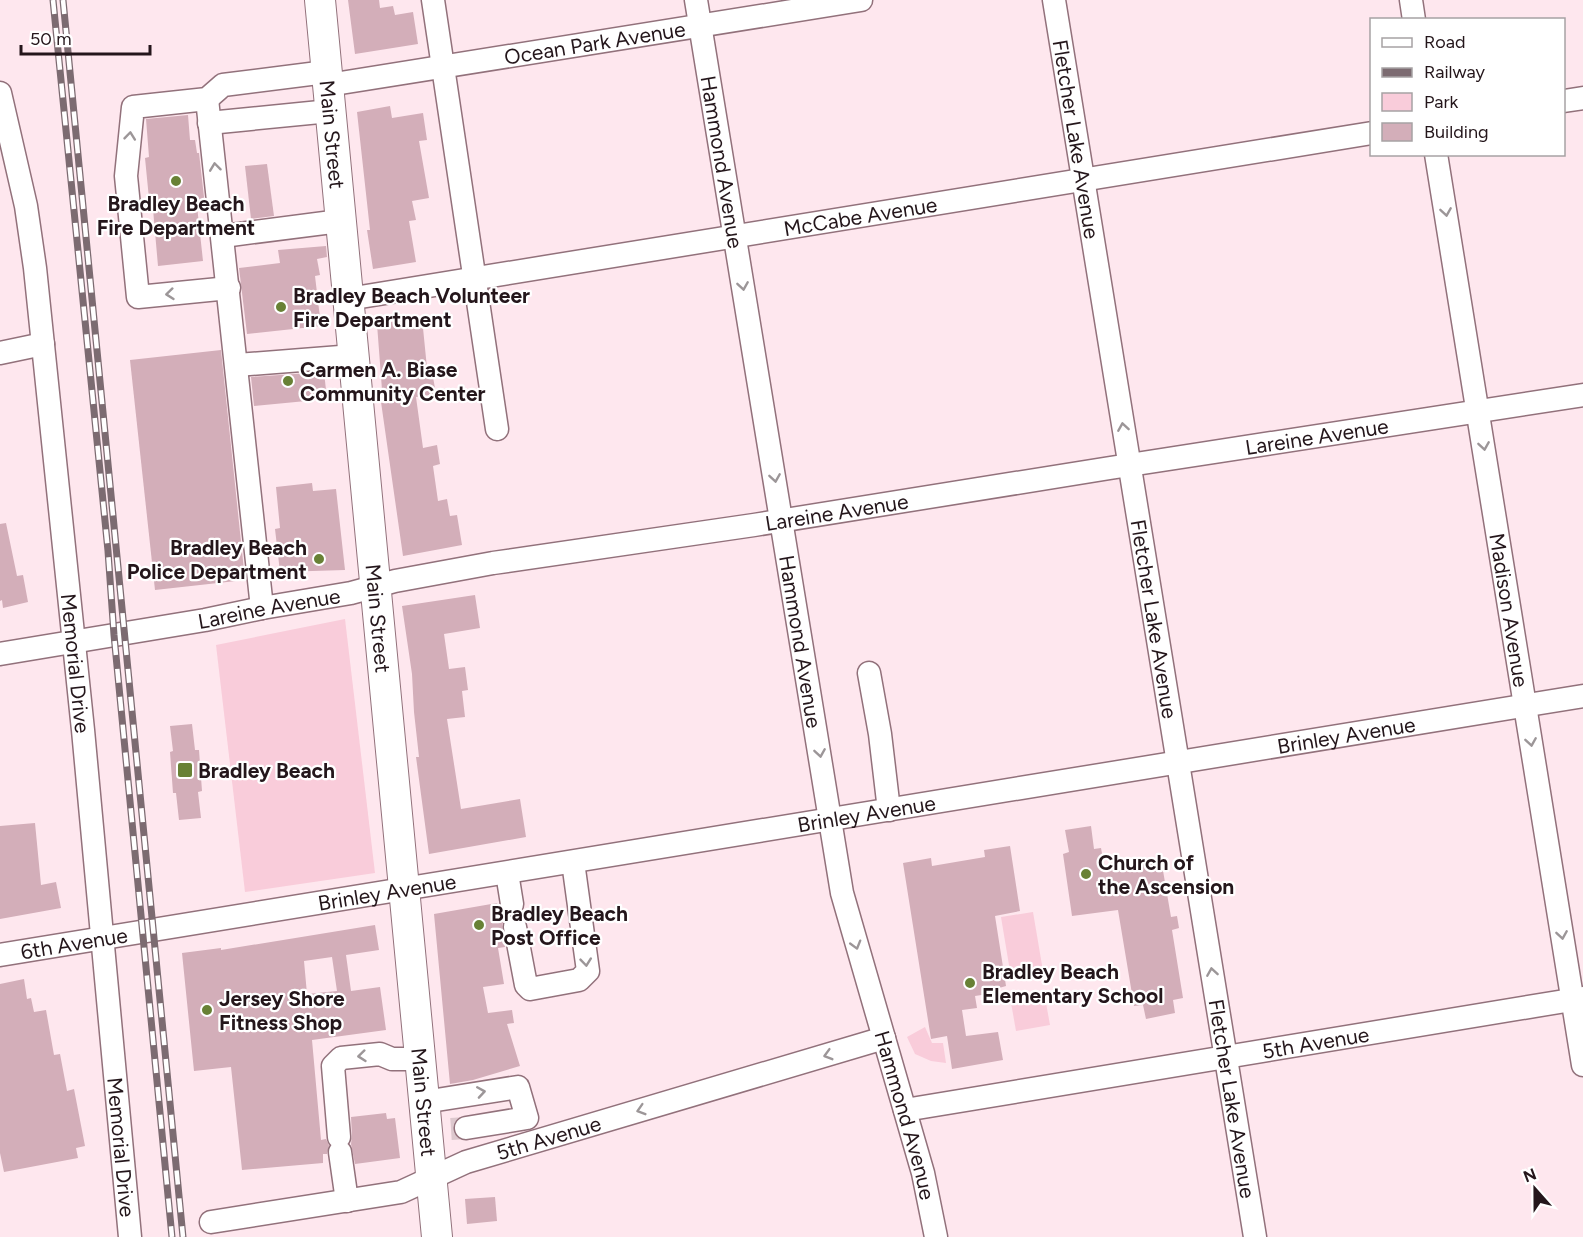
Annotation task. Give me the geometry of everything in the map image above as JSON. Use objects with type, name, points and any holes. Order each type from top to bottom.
[{"type":"main road","name":"Main Street","points":[[320,0],[420,1059],[442,1122],[431,1178],[437,1237]]},
{"type":"street","points":[[433,0],[497,429]]},
{"type":"street","name":"Hammond Avenue","points":[[696,0],[842,893],[923,1173],[936,1237]]},
{"type":"street","name":"Ocean Park Avenue","points":[[328,90],[443,68],[861,0]]},
{"type":"street","name":"Fletcher Lake Avenue","points":[[1054,0],[1254,1237]]},
{"type":"street","points":[[1411,0],[1414,18]]},
{"type":"street","points":[[228,288],[138,297],[126,176],[133,107],[207,99],[223,85],[328,90]]},
{"type":"street","points":[[209,123],[328,90]]},
{"type":"street","name":"Memorial Drive","points":[[0,93],[26,206],[83,640],[102,939],[129,1237]]},
{"type":"street","points":[[1565,101],[1583,98]]},
{"type":"street","points":[[207,99],[262,608]]},
{"type":"street","name":"McCabe Avenue","points":[[348,299],[1370,133]]},
{"type":"street","name":"Madison Avenue","points":[[1436,156],[1526,706],[1578,999],[1583,1065]]},
{"type":"street","points":[[223,236],[340,221]]},
{"type":"street","points":[[0,353],[43,344]]},
{"type":"street","points":[[237,365],[353,356]]},
{"type":"street","name":"Lareine Avenue","points":[[0,654],[343,595],[493,563],[1583,395]]},
{"type":"street","points":[[869,673],[880,734],[889,810]]},
{"type":"street","name":"Brinley Avenue","points":[[148,931],[1583,696]]},
{"type":"street","points":[[515,927],[526,985],[531,990],[579,980],[584,976],[588,971],[573,862]]},
{"type":"street","points":[[507,873],[512,904]]},
{"type":"street","name":"6th Avenue","points":[[0,955],[148,931]]},
{"type":"street","name":"5th Avenue","points":[[905,1110],[1578,999]]},
{"type":"street","name":"5th Avenue","points":[[211,1222],[400,1192],[466,1162],[884,1038]]},
{"type":"street","points":[[347,1201],[339,1145],[333,1066],[341,1058],[381,1054],[392,1059],[420,1059]]},
{"type":"green space","points":[[345,619],[375,873],[245,892],[216,645]]},
{"type":"green space","points":[[1033,912],[1043,971],[1011,977],[1001,917]]},
{"type":"green space","points":[[1044,992],[1050,1025],[1016,1031],[1010,997]]},
{"type":"green space","points":[[925,1027],[932,1043],[943,1043],[946,1063],[931,1061],[915,1054],[907,1037]]},
{"type":"building","points":[[348,0],[379,0],[380,8],[393,6],[395,15],[413,12],[418,44],[355,54]]},
{"type":"building","points":[[390,106],[392,118],[423,113],[427,140],[419,141],[429,198],[412,201],[416,220],[409,221],[416,262],[373,269],[367,230],[370,230],[357,112]]},
{"type":"building","name":"Bradley Beach Fire Department","points":[[188,115],[190,140],[195,140],[197,153],[199,153],[205,206],[197,206],[203,261],[158,266],[153,209],[150,209],[145,158],[149,157],[146,119]]},
{"type":"building","points":[[267,164],[274,216],[251,219],[245,166]]},
{"type":"building","name":"Bradley Beach Volunteer Fire Department","points":[[326,246],[327,257],[317,259],[320,275],[315,276],[321,326],[247,334],[239,268],[280,263],[278,250]]},
{"type":"building","points":[[422,318],[428,378],[433,377],[436,394],[416,397],[423,448],[437,445],[440,464],[433,466],[438,501],[447,499],[450,516],[457,515],[462,545],[403,556],[381,402],[383,403],[377,324]]},
{"type":"building","points":[[221,350],[245,580],[155,590],[130,360]]},
{"type":"building","name":"Carmen A. Biase Community Center","points":[[324,372],[327,399],[254,406],[251,377]]},
{"type":"building","points":[[312,483],[313,491],[336,489],[345,570],[280,572],[275,529],[280,528],[276,487]]},
{"type":"building","points":[[6,523],[17,576],[23,575],[28,602],[3,608],[2,600],[0,601],[0,524]]},
{"type":"building","points":[[475,595],[480,628],[444,634],[449,669],[465,667],[468,690],[462,691],[465,717],[447,719],[461,809],[520,799],[526,837],[429,854],[416,757],[419,757],[412,674],[402,606]]},
{"type":"building","points":[[192,724],[195,750],[199,750],[202,791],[198,792],[201,818],[179,820],[176,793],[173,793],[170,752],[173,751],[170,726]]},
{"type":"building","points":[[35,823],[41,885],[56,882],[61,908],[0,919],[0,826]]},
{"type":"building","points":[[1091,826],[1094,849],[1101,848],[1105,870],[1161,859],[1171,917],[1177,916],[1179,928],[1172,930],[1183,998],[1173,1000],[1175,1013],[1146,1019],[1143,1005],[1134,1006],[1118,910],[1072,916],[1063,854],[1069,852],[1065,830]]},
{"type":"building","points":[[1010,846],[1020,911],[995,916],[1006,986],[999,988],[1000,992],[975,996],[977,1008],[962,1010],[966,1036],[998,1032],[1003,1060],[952,1069],[947,1036],[931,1039],[903,863],[931,858],[932,866],[985,857],[984,850]]},
{"type":"building","points":[[497,903],[501,912],[507,916],[502,929],[505,947],[498,948],[504,984],[483,987],[488,1013],[512,1010],[514,1023],[507,1024],[520,1066],[473,1080],[450,1084],[434,914]]},
{"type":"building","points":[[375,925],[379,950],[346,955],[351,991],[380,987],[386,1030],[312,1040],[321,1140],[326,1139],[329,1145],[327,1154],[323,1154],[323,1163],[242,1170],[231,1067],[194,1071],[182,953],[221,948],[221,950]],"holes":[[[332,957],[337,991],[307,994],[304,961]]]},
{"type":"building","points":[[24,979],[27,999],[31,998],[34,1012],[46,1010],[54,1055],[60,1054],[67,1091],[74,1089],[85,1146],[76,1148],[78,1158],[4,1172],[0,1153],[0,984]]},
{"type":"building","points":[[386,1113],[387,1119],[395,1118],[400,1158],[355,1164],[351,1144],[351,1117]]},
{"type":"building","points":[[495,1197],[497,1221],[467,1224],[465,1199]]},
{"type":"tunnel","points":[[451,1129],[466,1128]]},
{"type":"railway","points":[[53,0],[108,551],[114,635],[172,1237]]},
{"type":"railway","points":[[63,0],[183,1237]]},
{"type":"place","name":"Bradley Beach Fire Department","points":[[176,181]]},
{"type":"place","name":"Bradley Beach Volunteer Fire Department","points":[[281,307]]},
{"type":"place","name":"Carmen A. Biase Community Center","points":[[288,381]]},
{"type":"place","name":"Bradley Beach Police Department","points":[[319,559]]},
{"type":"place","name":"Bradley Beach","points":[[185,770]]},
{"type":"place","name":"Church of the Ascension","points":[[1086,874]]},
{"type":"place","name":"Bradley Beach Post Office","points":[[479,925]]},
{"type":"place","name":"Bradley Beach Elementary School","points":[[970,983]]},
{"type":"place","name":"Jersey Shore Fitness Shop","points":[[207,1010]]}]
